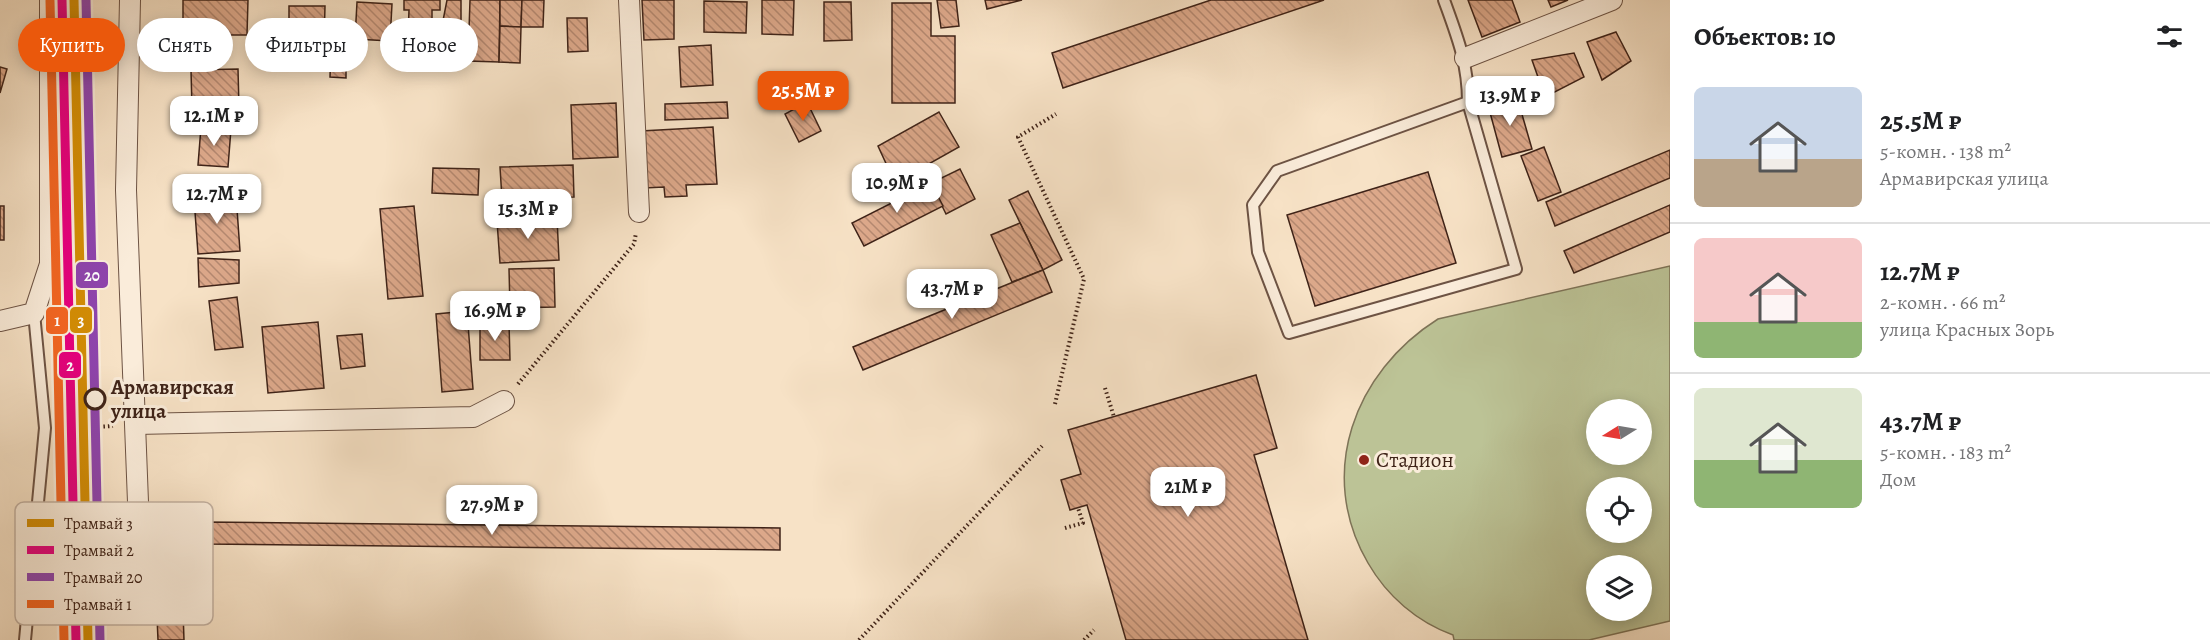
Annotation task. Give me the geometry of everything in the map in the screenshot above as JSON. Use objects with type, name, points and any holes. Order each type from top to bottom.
[{"type":"street","points":[[0,321],[34,313],[50,264],[50,0]]},
{"type":"street","points":[[130,0],[126,190],[138,502]]},
{"type":"street","points":[[629,0],[639,212]]},
{"type":"street","points":[[1465,58],[1612,0]]},
{"type":"street","points":[[136,424],[473,417],[504,401]]},
{"type":"lane","points":[[1444,0],[1465,58],[1468,74],[1468,102],[1516,269],[1289,333],[1258,252],[1253,205],[1277,171],[1468,102]]},
{"type":"lane","points":[[34,313],[45,428],[38,502]]},
{"type":"lane","points":[[25,640],[26,625]]},
{"type":"path","points":[[1055,404],[1084,279],[1018,137],[1056,114]]},
{"type":"path","points":[[504,401],[634,244],[639,212]]},
{"type":"path","points":[[1105,388],[1114,417]]},
{"type":"path","points":[[45,428],[83,429],[136,424]]},
{"type":"path","points":[[859,640],[1042,446]]},
{"type":"path","points":[[1065,528],[1083,523],[1078,508]]},
{"type":"path","points":[[1084,640],[1094,630]]},
{"type":"green space","points":[[1670,266],[1670,621],[1589,640],[1454,640],[1453,635],[1427,623],[1394,597],[1368,563],[1353,529],[1345,495],[1345,461],[1352,427],[1365,396],[1384,367],[1409,341],[1438,319]]},
{"type":"building","points":[[183,0],[248,0],[245,35],[233,35],[233,18],[183,18]]},
{"type":"building","points":[[404,0],[440,0],[440,10],[432,10],[432,18],[409,18],[409,10],[404,10]]},
{"type":"building","points":[[447,0],[461,0],[461,18],[444,18]]},
{"type":"building","points":[[470,0],[500,0],[499,62],[478,61],[478,18],[469,18]]},
{"type":"building","points":[[500,0],[522,0],[521,27],[500,26]]},
{"type":"building","points":[[522,0],[544,0],[543,27],[521,27]]},
{"type":"building","points":[[642,0],[674,0],[674,39],[644,40]]},
{"type":"building","points":[[762,0],[794,0],[793,35],[762,34]]},
{"type":"building","points":[[937,0],[956,0],[959,26],[941,28]]},
{"type":"building","points":[[985,0],[1022,0],[987,9]]},
{"type":"building","points":[[1211,0],[1324,0],[1063,88],[1052,53]]},
{"type":"building","points":[[1468,0],[1512,0],[1520,22],[1482,37]]},
{"type":"building","points":[[1548,0],[1568,0],[1551,7]]},
{"type":"building","points":[[704,1],[747,2],[746,33],[704,32]]},
{"type":"building","points":[[357,2],[392,4],[391,18],[380,18],[380,40],[368,40],[368,18],[356,18]]},
{"type":"building","points":[[824,2],[851,2],[852,40],[824,41]]},
{"type":"building","points":[[892,3],[931,3],[931,36],[955,36],[955,103],[892,103]]},
{"type":"building","points":[[289,6],[325,6],[325,18],[289,18]]},
{"type":"building","points":[[567,18],[587,18],[588,51],[568,52]]},
{"type":"building","points":[[500,26],[521,27],[520,63],[499,62]]},
{"type":"building","points":[[1616,32],[1631,61],[1602,80],[1587,42]]},
{"type":"building","points":[[711,45],[713,85],[681,87],[679,47]]},
{"type":"building","points":[[1574,53],[1584,77],[1545,97],[1532,60]]},
{"type":"building","points":[[0,67],[7,69],[0,93]]},
{"type":"building","points":[[233,69],[238,69],[239,108],[192,109],[191,72],[233,72]]},
{"type":"building","points":[[330,72],[346,72],[346,78],[330,77]]},
{"type":"building","points":[[1517,97],[1532,149],[1502,157],[1488,105]]},
{"type":"building","points":[[727,102],[728,118],[665,120],[665,104]]},
{"type":"building","points":[[807,102],[821,131],[799,142],[785,114]]},
{"type":"building","points":[[616,103],[618,157],[573,159],[571,105]]},
{"type":"building","points":[[939,112],[959,147],[895,183],[878,146]]},
{"type":"building","points":[[201,127],[231,129],[228,167],[198,165]]},
{"type":"building","points":[[713,127],[717,184],[686,185],[687,196],[665,197],[664,187],[644,188],[641,131]]},
{"type":"building","points":[[1544,147],[1561,192],[1538,201],[1521,156]]},
{"type":"building","points":[[1670,150],[1670,178],[1555,226],[1546,202]]},
{"type":"building","points":[[573,165],[574,197],[502,199],[500,167]]},
{"type":"building","points":[[433,168],[479,169],[478,195],[432,193]]},
{"type":"building","points":[[960,169],[975,199],[946,214],[931,183]]},
{"type":"building","points":[[1428,172],[1456,263],[1315,306],[1287,215]]},
{"type":"building","points":[[931,183],[943,206],[864,246],[852,223]]},
{"type":"building","points":[[1028,191],[1062,260],[1043,270],[1009,200]]},
{"type":"building","points":[[236,195],[240,251],[198,254],[194,198]]},
{"type":"building","points":[[1670,205],[1670,232],[1574,273],[1564,251]]},
{"type":"building","points":[[0,206],[4,206],[4,240],[0,240]]},
{"type":"building","points":[[414,206],[423,296],[388,299],[380,209]]},
{"type":"building","points":[[557,218],[559,260],[500,263],[497,221]]},
{"type":"building","points":[[1020,223],[1043,270],[1012,282],[991,235]]},
{"type":"building","points":[[198,258],[239,260],[239,283],[199,287]]},
{"type":"building","points":[[554,268],[555,307],[510,308],[509,269]]},
{"type":"building","points":[[1043,270],[1052,292],[863,370],[853,347]]},
{"type":"building","points":[[237,297],[243,347],[215,350],[209,301]]},
{"type":"building","points":[[467,311],[473,389],[442,392],[436,314]]},
{"type":"building","points":[[318,322],[324,388],[268,393],[262,327]]},
{"type":"building","points":[[480,323],[509,323],[510,360],[480,360]]},
{"type":"building","points":[[362,334],[365,366],[341,369],[337,336]]},
{"type":"building","points":[[1256,375],[1277,448],[1254,455],[1308,640],[1126,640],[1087,505],[1070,510],[1061,480],[1081,474],[1068,430]]},
{"type":"building","points":[[213,522],[780,528],[780,550],[213,544]]},
{"type":"building","points":[[157,625],[183,625],[184,640],[158,640]]},
{"type":"tram line","name":"2","points":[[62,0],[73,502]]},
{"type":"tram line","name":"3","points":[[74,0],[85,502]]},
{"type":"tram line","name":"20","points":[[86,0],[97,502]]},
{"type":"tram line","name":"1","points":[[50,1],[61,502]]},
{"type":"tram line","name":"1","points":[[64,625],[64,640]]},
{"type":"tram line","name":"2","points":[[76,625],[76,640]]},
{"type":"tram line","name":"3","points":[[88,625],[88,640]]},
{"type":"tram line","name":"20","points":[[100,625],[100,640]]},
{"type":"place","name":"Армавирская улица","points":[[95,399]]},
{"type":"place","name":"Стадион","points":[[1364,460]]}]
